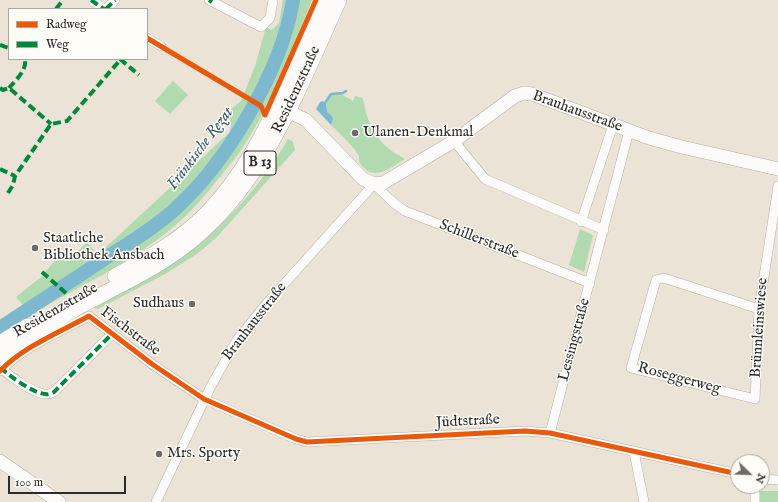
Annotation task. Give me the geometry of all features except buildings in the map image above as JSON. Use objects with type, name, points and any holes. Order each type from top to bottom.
[{"type":"main road","name":"Residenzstraße","points":[[1,366],[22,341],[80,306],[154,267],[182,248],[201,232],[242,187],[264,156],[323,0]]},
{"type":"main road","name":"Residenzstraße","points":[[0,343],[148,258],[179,237],[205,214],[226,189],[282,109],[339,0]]},
{"type":"main road","name":"Brauhausstraße","points":[[374,184],[383,183],[454,141],[515,96],[524,93],[532,94],[629,131],[682,147],[778,169]]},
{"type":"main road","points":[[282,109],[306,120],[363,179],[374,184]]},
{"type":"main road","points":[[0,461],[60,502]]},
{"type":"street","points":[[93,2],[106,8],[115,0]]},
{"type":"street","points":[[211,1],[261,27],[270,18],[273,0]]},
{"type":"street","points":[[148,39],[161,46]]},
{"type":"street","points":[[581,222],[613,125]]},
{"type":"street","name":"Lessingstraße","points":[[550,433],[600,247],[629,131]]},
{"type":"street","points":[[454,141],[485,179],[581,222],[604,230]]},
{"type":"street","name":"Schillerstraße","points":[[374,184],[395,204],[405,211],[590,282]]},
{"type":"street","name":"Brauhausstraße","points":[[156,502],[204,399],[221,366],[237,340],[266,303],[374,184]]},
{"type":"street","name":"Brünnleinswiese","points":[[755,399],[759,309],[778,186]]},
{"type":"street","name":"Roseggerweg","points":[[755,399],[631,368],[656,280],[664,278],[759,309]]},
{"type":"street","name":"Fischstraße","points":[[112,334],[54,392],[46,395],[9,376],[1,366],[89,316],[152,364],[204,399]]},
{"type":"street","name":"Jüdtstraße","points":[[204,399],[296,439],[307,442],[525,431],[550,433],[730,472]]},
{"type":"street","points":[[634,452],[644,502]]},
{"type":"green space","points":[[283,0],[312,0],[271,98],[239,153],[220,177],[198,204],[156,241],[121,264],[30,314],[16,297],[41,277],[65,249],[72,258],[87,242],[95,252],[104,249],[230,132],[231,122],[225,114],[241,101],[255,66],[266,27],[272,30],[279,23]]},
{"type":"green space","points":[[173,81],[188,95],[170,114],[155,101]]},
{"type":"green space","points":[[334,94],[341,94],[353,101],[355,96],[363,98],[371,127],[388,148],[405,159],[382,172],[370,172],[365,169],[359,162],[359,156],[353,148],[331,125],[333,119],[327,112],[326,104],[328,99]]},
{"type":"green space","points":[[288,139],[293,142],[295,150],[216,238],[197,254],[165,274],[98,309],[90,307],[153,276],[207,237],[223,223],[252,191],[265,175]]},
{"type":"green space","points":[[580,229],[593,235],[584,272],[569,265]]},
{"type":"green space","points":[[770,491],[778,491],[778,502],[759,502],[758,494],[770,494]]},
{"type":"water","points":[[323,101],[326,104],[327,112],[333,119],[331,125],[316,109],[320,102]]},
{"type":"waterway","name":"Fränkische Rezat","points":[[0,328],[150,229],[173,211],[193,191],[213,168],[232,142],[249,114],[277,56],[287,27],[293,0]]},
{"type":"waterway","points":[[325,103],[331,94],[343,93],[346,91]]},
{"type":"marked path","points":[[57,8],[63,0]]},
{"type":"marked path","points":[[91,0],[103,8]]},
{"type":"marked path","points":[[107,8],[115,0]]},
{"type":"marked path","points":[[0,45],[8,48]]},
{"type":"marked path","points":[[9,88],[23,71],[25,60]]},
{"type":"marked path","points":[[8,193],[13,185],[15,176],[51,124],[67,121],[120,60]]},
{"type":"marked path","points":[[121,60],[139,75]]},
{"type":"marked path","points":[[0,88],[3,90],[9,88],[51,124]]},
{"type":"marked path","points":[[0,169],[15,176]]},
{"type":"marked path","points":[[42,272],[67,294]]},
{"type":"marked path","points":[[4,368],[2,369],[28,388],[40,393],[50,394],[54,392],[112,334]]},
{"type":"cycle path","points":[[265,115],[316,0]]},
{"type":"cycle path","points":[[148,39],[261,106],[265,115]]},
{"type":"cycle path","points":[[0,371],[9,362],[31,347],[89,316],[152,364],[204,399],[296,439],[307,442],[525,431],[550,433],[730,472]]},
{"type":"place","name":"Ulanen-Denkmal","points":[[355,133]]},
{"type":"place","name":"Staatliche Bibliothek Ansbach","points":[[35,248]]},
{"type":"place","name":"Sudhaus","points":[[192,304]]},
{"type":"place","name":"Mrs. Sporty","points":[[159,454]]}]
